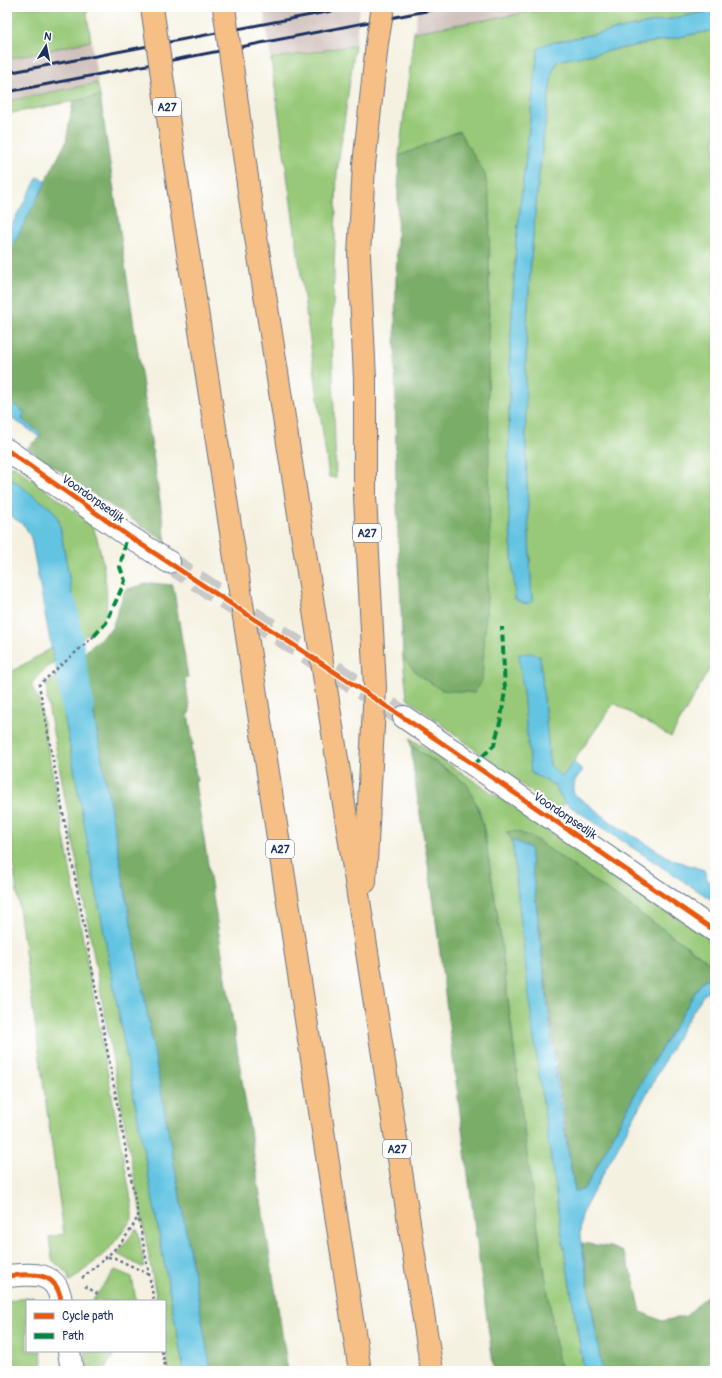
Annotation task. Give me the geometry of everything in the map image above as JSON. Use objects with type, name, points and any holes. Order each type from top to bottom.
[{"type":"highway","name":"A27","points":[[152,7],[360,1371]]},
{"type":"highway","name":"A27","points":[[224,7],[249,192],[432,1371]]},
{"type":"highway","name":"A27","points":[[363,927],[375,687],[365,496],[365,379],[359,255],[364,165],[377,43],[383,7]]},
{"type":"street","name":"Voordorpsedijk","points":[[7,450],[127,535],[169,562]]},
{"type":"street","name":"Voordorpsedijk","points":[[404,717],[715,931]]},
{"type":"street","points":[[7,1276],[30,1274],[44,1276],[56,1284],[61,1298]]},
{"type":"street","points":[[69,1352],[72,1371]]},
{"type":"path","points":[[94,636],[39,685],[154,1300]]},
{"type":"path","points":[[61,1298],[78,1281],[115,1251],[133,1227],[139,1215]]},
{"type":"path","points":[[107,1256],[115,1258],[150,1275]]},
{"type":"path","points":[[78,1281],[98,1294]]},
{"type":"path","points":[[162,1352],[166,1371]]},
{"type":"shaded area","points":[[7,7],[86,7],[100,96],[7,114]]},
{"type":"shaded area","points":[[263,7],[360,7],[355,45],[271,59]]},
{"type":"shaded area","points":[[418,7],[561,7],[414,32]]},
{"type":"green space","points":[[7,7],[86,7],[91,41],[7,59]]},
{"type":"green space","points":[[561,7],[715,7],[715,10],[545,44],[538,49],[516,244],[510,351],[508,497],[515,599],[532,602],[526,444],[527,315],[535,211],[552,73],[557,61],[715,30],[715,590],[710,599],[715,603],[715,659],[671,737],[614,703],[562,778],[550,765],[540,656],[531,773],[554,785],[565,803],[558,812],[407,698],[403,659],[421,677],[488,356],[490,203],[399,156],[414,32]]},
{"type":"green space","points":[[355,45],[337,172],[332,341],[336,478],[329,477],[271,59]]},
{"type":"green space","points":[[97,83],[100,96],[7,114],[7,101]]},
{"type":"green space","points":[[100,96],[166,542],[27,448],[42,435],[21,418],[25,413],[7,400],[7,256],[66,142],[73,101]]},
{"type":"green space","points":[[459,131],[485,174],[490,203],[488,356],[490,547],[482,681],[474,693],[442,690],[421,677],[403,659],[396,484],[395,324],[399,156]]},
{"type":"green space","points":[[9,466],[14,466],[91,524],[94,531],[98,541],[106,582],[107,595],[105,614],[100,622],[80,640],[59,521],[52,510],[7,476]]},
{"type":"green space","points":[[150,583],[173,585],[188,677],[185,678],[193,745],[191,747],[197,781],[195,782],[288,1371],[211,1371],[83,654],[112,628],[125,590]]},
{"type":"green space","points":[[52,648],[54,662],[38,676],[32,686],[39,701],[132,1205],[132,1219],[107,1252],[69,1282],[68,1273],[52,1260],[49,1237],[64,1234],[7,820],[7,674]]},
{"type":"green space","points":[[57,676],[184,1371],[169,1371],[166,1352],[166,1300],[157,1300],[47,699],[47,684]]},
{"type":"green space","points":[[410,738],[715,942],[715,966],[532,837],[507,832],[512,840],[559,1217],[584,1371],[560,1371],[529,1171],[498,918],[484,830],[479,810],[449,771],[411,745]]},
{"type":"green space","points":[[411,745],[467,784],[479,810],[484,830],[498,918],[529,1171],[560,1371],[494,1371],[434,905]]},
{"type":"green space","points":[[515,831],[532,837],[715,966],[715,976],[702,981],[643,1079],[583,1190],[575,1191],[562,1105],[530,848],[512,840],[506,832]]},
{"type":"green space","points":[[136,1229],[138,1231],[144,1263],[144,1266],[142,1267],[117,1254]]},
{"type":"green space","points":[[582,1243],[610,1247],[623,1252],[633,1277],[641,1312],[662,1321],[686,1316],[708,1295],[715,1297],[715,1371],[602,1371]]},
{"type":"green space","points":[[115,1270],[132,1277],[136,1300],[93,1300]]},
{"type":"green space","points":[[33,1297],[34,1300],[26,1300],[26,1352],[41,1352],[43,1371],[7,1371],[7,1301]]},
{"type":"green space","points":[[85,1352],[115,1352],[103,1371],[87,1371]]},
{"type":"water","points":[[715,10],[715,30],[557,61],[552,73],[535,211],[527,315],[526,444],[532,602],[525,604],[515,599],[508,497],[510,351],[516,244],[538,49],[545,44]]},
{"type":"water","points":[[38,177],[46,182],[7,256],[7,233]]},
{"type":"water","points":[[7,400],[25,413],[21,418],[42,435],[39,437],[26,427],[7,416]]},
{"type":"water","points":[[7,476],[53,510],[59,521],[80,640],[54,662],[31,538],[25,526],[7,513]]},
{"type":"water","points":[[530,653],[540,656],[550,765],[562,777],[573,762],[583,770],[575,780],[573,793],[615,825],[673,860],[704,870],[708,881],[715,886],[715,895],[712,900],[565,803],[554,785],[531,773],[519,654]]},
{"type":"water","points":[[83,654],[211,1371],[184,1371],[57,676]]},
{"type":"water","points":[[512,840],[530,848],[555,1063],[567,1148],[575,1191],[583,1190],[587,1185],[643,1079],[702,981],[715,976],[715,987],[704,994],[683,1027],[584,1209],[581,1219],[580,1236],[602,1371],[584,1371],[559,1217],[532,1024]]},
{"type":"waterway","points":[[61,606],[78,708]]},
{"type":"tunnel","points":[[169,562],[404,717]]},
{"type":"railway","points":[[7,73],[353,7]]},
{"type":"railway","points":[[7,92],[447,7]]},
{"type":"marked path","points":[[94,636],[106,623],[125,581],[120,567],[127,535]]},
{"type":"marked path","points":[[474,765],[494,745],[501,719],[505,690],[502,627]]},
{"type":"cycle path","points":[[7,450],[127,535],[442,743],[715,931]]},
{"type":"cycle path","points":[[7,1276],[42,1276],[54,1284],[59,1291],[61,1300]]}]
